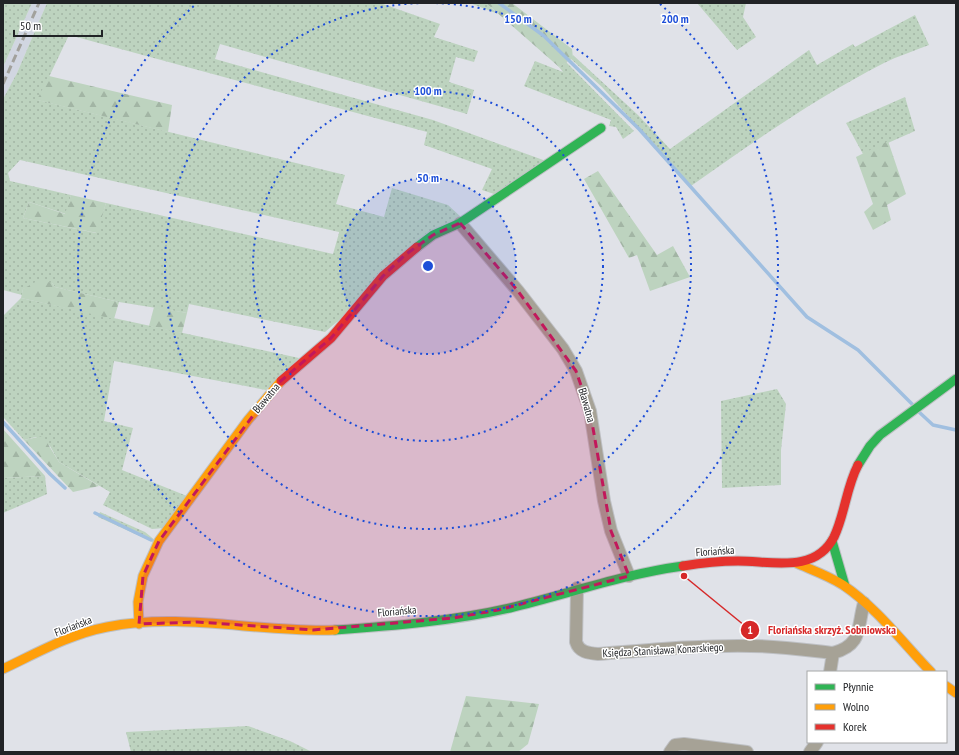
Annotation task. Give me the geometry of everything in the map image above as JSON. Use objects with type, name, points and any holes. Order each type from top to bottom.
[{"type":"street","name":"Bławatna","points":[[139,624],[138,602],[143,576],[159,541],[276,384],[331,338],[383,276],[405,255],[433,235],[460,223],[601,128]]},
{"type":"street","name":"Bławatna","points":[[460,223],[518,291],[563,349],[576,371],[590,411],[604,501],[611,531],[630,576]]},
{"type":"street","name":"Floriańska","points":[[3,669],[88,632],[111,626],[168,621],[295,630],[333,629],[473,615],[517,606],[578,588],[630,576],[702,563],[738,561],[796,563],[818,556],[828,548],[832,541],[852,480],[863,455],[883,434],[956,379]]},
{"type":"street","points":[[832,541],[845,586]]},
{"type":"street","name":"Floriańska","points":[[796,563],[828,576],[845,586],[888,626],[930,671]]},
{"type":"street","name":"Księdza Stanisława Konarskiego","points":[[578,588],[576,642],[579,648],[585,652],[598,654],[698,647],[750,646],[789,648],[833,653]]},
{"type":"street","points":[[830,671],[833,653],[847,648],[856,639],[864,603]]},
{"type":"street","points":[[947,687],[956,694]]},
{"type":"street","points":[[810,752],[816,743]]},
{"type":"street","points":[[670,752],[675,745],[684,744],[747,752]]},
{"type":"highlighted area","points":[[460,223],[518,291],[576,371],[590,411],[611,531],[629,576],[498,610],[453,618],[313,630],[197,622],[139,624],[143,576],[159,541],[276,385],[331,338],[383,276],[405,255],[433,235]]},
{"type":"shaded area","points":[[32,3],[47,3],[17,73],[3,99],[3,67]]},
{"type":"green space","points":[[4,3],[32,3],[3,67],[3,5]]},
{"type":"green space","points":[[47,3],[380,3],[440,24],[434,37],[478,51],[474,62],[456,57],[449,82],[474,90],[467,114],[220,44],[215,59],[433,120],[546,161],[494,194],[482,190],[492,169],[424,145],[427,132],[69,35],[38,100],[345,175],[336,204],[384,217],[392,188],[448,205],[461,217],[325,332],[189,304],[187,313],[119,302],[55,287],[52,283],[23,289],[22,295],[3,290],[3,99],[17,73]],"holes":[[[20,160],[339,232],[333,254],[106,203],[96,233],[23,218],[29,202],[66,214],[71,195],[10,181],[8,173]]]},
{"type":"green space","points":[[470,3],[486,3],[498,14]]},
{"type":"green space","points":[[486,3],[512,3],[572,49],[573,58],[559,67]]},
{"type":"green space","points":[[697,3],[746,3],[743,17],[756,37],[737,50]]},
{"type":"green space","points":[[915,15],[929,45],[884,63],[834,91],[761,137],[691,186],[602,87],[571,59],[573,55],[638,115],[670,149],[809,50],[817,65],[853,44],[855,47]]},
{"type":"green space","points":[[535,61],[563,72],[559,67],[566,62],[634,131],[623,139],[616,127],[609,126],[611,120],[524,86]]},
{"type":"green space","points":[[49,76],[172,105],[168,132],[37,100]]},
{"type":"green space","points":[[905,97],[915,131],[863,154],[846,123]]},
{"type":"green space","points":[[888,141],[906,194],[887,205],[891,220],[873,230],[864,212],[873,204],[856,157]]},
{"type":"green space","points":[[598,171],[657,255],[673,246],[690,277],[650,291],[637,255],[629,258],[584,179]]},
{"type":"green space","points":[[71,195],[106,203],[97,233],[23,218],[29,202],[65,214]]},
{"type":"green space","points":[[39,280],[52,283],[55,287],[119,302],[114,319],[21,298],[23,289]]},
{"type":"green space","points":[[21,298],[299,358],[266,390],[114,361],[104,421],[133,428],[122,470],[187,496],[164,528],[152,529],[103,505],[110,492],[59,462],[50,446],[36,437],[24,440],[3,417],[3,316]]},
{"type":"green space","points":[[154,307],[187,313],[182,333],[149,326]]},
{"type":"green space","points":[[777,389],[786,404],[781,450],[781,485],[722,488],[721,401]]},
{"type":"green space","points":[[3,429],[45,476],[3,478]]},
{"type":"green space","points":[[43,436],[59,462],[99,486],[73,492],[24,440]]},
{"type":"green space","points":[[45,476],[47,494],[3,513],[3,478]]},
{"type":"green space","points":[[100,512],[145,532],[156,541],[155,543],[98,517]]},
{"type":"green space","points":[[466,696],[539,704],[528,744],[518,752],[450,752]]},
{"type":"green space","points":[[248,726],[290,741],[312,752],[131,752],[126,732]]},
{"type":"waterway","points":[[499,3],[544,36],[639,129],[807,317],[858,350],[912,404]]},
{"type":"waterway","points":[[919,412],[933,425],[956,430]]},
{"type":"waterway","points":[[3,422],[50,474],[65,488]]},
{"type":"waterway","points":[[95,513],[151,540]]},
{"type":"railway","points":[[3,84],[39,3]]},
{"type":"traffic: fast","points":[[417,247],[433,235],[460,223],[601,128]]},
{"type":"traffic: fast","points":[[858,465],[870,446],[880,435],[956,379]]},
{"type":"traffic: fast","points":[[832,541],[845,586]]},
{"type":"traffic: fast","points":[[335,630],[379,627],[488,613],[532,603],[618,579],[683,566]]},
{"type":"traffic: slow","points":[[139,624],[138,602],[143,576],[159,541],[248,420],[281,381]]},
{"type":"traffic: slow","points":[[796,563],[832,579],[855,594],[889,626],[930,671]]},
{"type":"traffic: slow","points":[[3,669],[80,634],[107,627],[136,623],[192,622],[278,629],[335,630]]},
{"type":"traffic: slow","points":[[947,687],[956,693]]},
{"type":"traffic: jam","points":[[281,381],[331,338],[383,276],[417,247]]},
{"type":"traffic: jam","points":[[683,566],[731,561],[791,563],[804,561],[816,556],[826,549],[834,537],[858,465]]},
{"type":"place","name":"Floriańska skrzyż. Sobniowska","points":[[684,576]]}]
